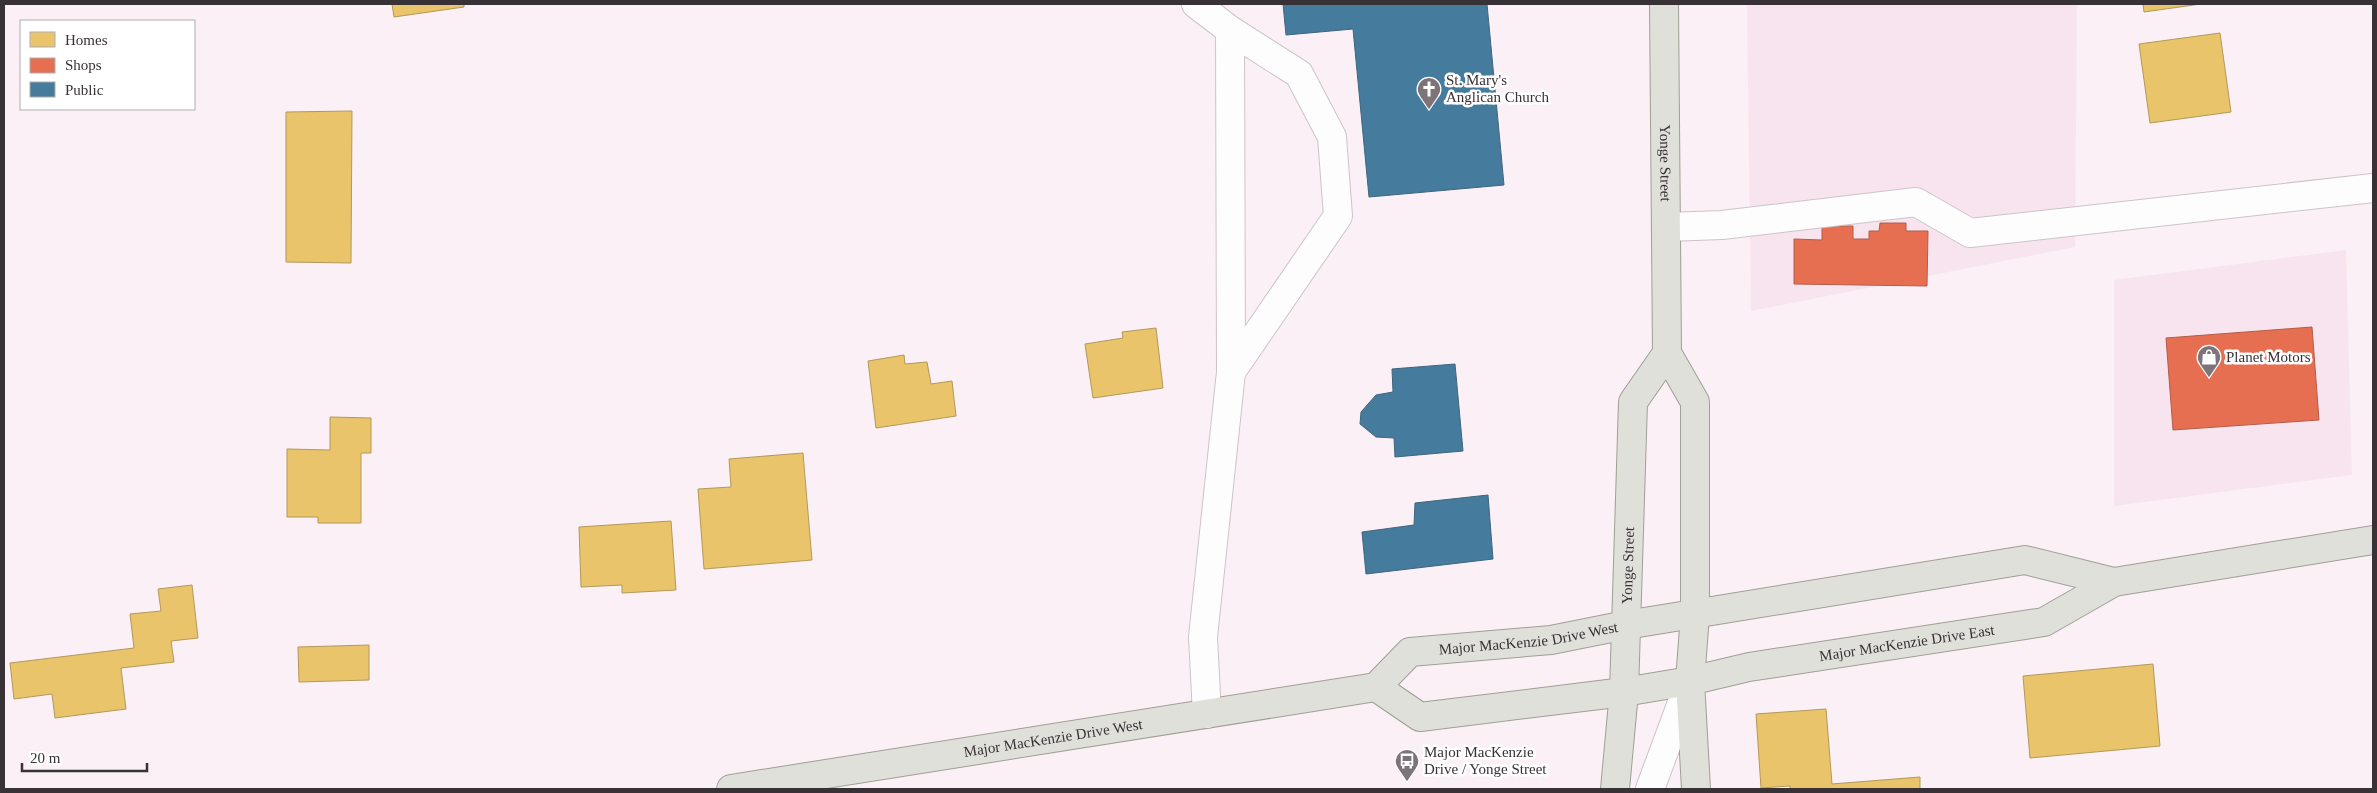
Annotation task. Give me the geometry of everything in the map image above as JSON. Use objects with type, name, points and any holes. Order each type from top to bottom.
[{"type":"main road","name":"Yonge Street","points":[[1664,4],[1667,353],[1695,402],[1695,615],[1690,681],[1696,789]]},
{"type":"main road","name":"Yonge Street","points":[[1615,789],[1624,692],[1633,402],[1667,353]]},
{"type":"main road","name":"Major MacKenzie Drive East","points":[[1690,681],[1749,667],[2044,622],[2114,582],[2373,540]]},
{"type":"main road","name":"Major MacKenzie Drive East","points":[[1695,615],[2025,560],[2114,582]]},
{"type":"main road","name":"Major MacKenzie Drive West","points":[[731,789],[1376,687],[1410,652],[1551,640],[1695,615]]},
{"type":"main road","points":[[1376,687],[1420,717],[1624,692],[1690,681]]},
{"type":"lane","points":[[1196,4],[1230,30],[1299,74],[1332,137],[1338,216],[1230,372]]},
{"type":"lane","points":[[1207,714],[1203,637],[1230,372],[1230,30]]},
{"type":"lane","points":[[1666,227],[1722,225],[1916,202],[1970,234],[2373,188]]},
{"type":"lane","points":[[1650,789],[1690,681]]},
{"type":"shaded area","points":[[1747,4],[2077,4],[2075,247],[1751,311]]},
{"type":"shaded area","points":[[2346,250],[2352,475],[2114,506],[2114,280]]},
{"type":"building: Homes","points":[[392,4],[464,4],[464,7],[394,17]]},
{"type":"building: Homes","points":[[2143,4],[2201,4],[2144,12]]},
{"type":"building: Homes","points":[[2220,33],[2231,112],[2150,123],[2139,44]]},
{"type":"building: Homes","points":[[352,111],[351,263],[286,262],[286,112]]},
{"type":"building: Homes","points":[[1156,328],[1163,388],[1093,398],[1085,344],[1123,338],[1122,332]]},
{"type":"building: Homes","points":[[904,355],[905,364],[927,362],[931,384],[952,381],[956,416],[876,428],[868,361]]},
{"type":"building: Homes","points":[[330,417],[371,418],[371,453],[361,453],[361,523],[318,523],[318,517],[287,517],[287,449],[330,450]]},
{"type":"building: Homes","points":[[803,453],[812,560],[704,569],[698,489],[731,487],[729,459]]},
{"type":"building: Homes","points":[[671,521],[676,590],[622,593],[622,585],[581,587],[579,527]]},
{"type":"building: Homes","points":[[192,585],[198,638],[171,641],[174,662],[121,668],[126,709],[55,718],[52,694],[14,699],[10,663],[134,648],[130,614],[161,611],[158,589]]},
{"type":"building: Homes","points":[[369,645],[369,680],[299,682],[298,647]]},
{"type":"building: Homes","points":[[2153,664],[2160,746],[2030,758],[2023,676]]},
{"type":"building: Homes","points":[[1826,709],[1832,784],[1920,777],[1920,789],[1790,789],[1790,786],[1761,788],[1756,714]]},
{"type":"building: Shops","points":[[1880,223],[1906,223],[1906,231],[1928,231],[1927,286],[1794,284],[1794,239],[1822,240],[1822,226],[1853,226],[1853,239],[1869,239],[1869,231],[1879,231]]},
{"type":"building: Shops","points":[[2312,327],[2319,420],[2173,430],[2166,338]]},
{"type":"building: Public","name":"St. Mary's Anglican Church","points":[[1283,4],[1487,4],[1504,185],[1369,197],[1353,29],[1286,35]]},
{"type":"building: Public","points":[[1455,364],[1463,451],[1395,457],[1394,438],[1376,437],[1360,424],[1361,412],[1376,395],[1393,392],[1392,369]]},
{"type":"building: Public","points":[[1488,495],[1493,559],[1366,574],[1362,532],[1414,525],[1415,503]]},
{"type":"place","name":"St. Mary's Anglican Church","points":[[1429,110]]},
{"type":"place","name":"Planet Motors","points":[[2209,378]]},
{"type":"place","name":"Major MacKenzie Drive / Yonge Street","points":[[1407,782]]}]
